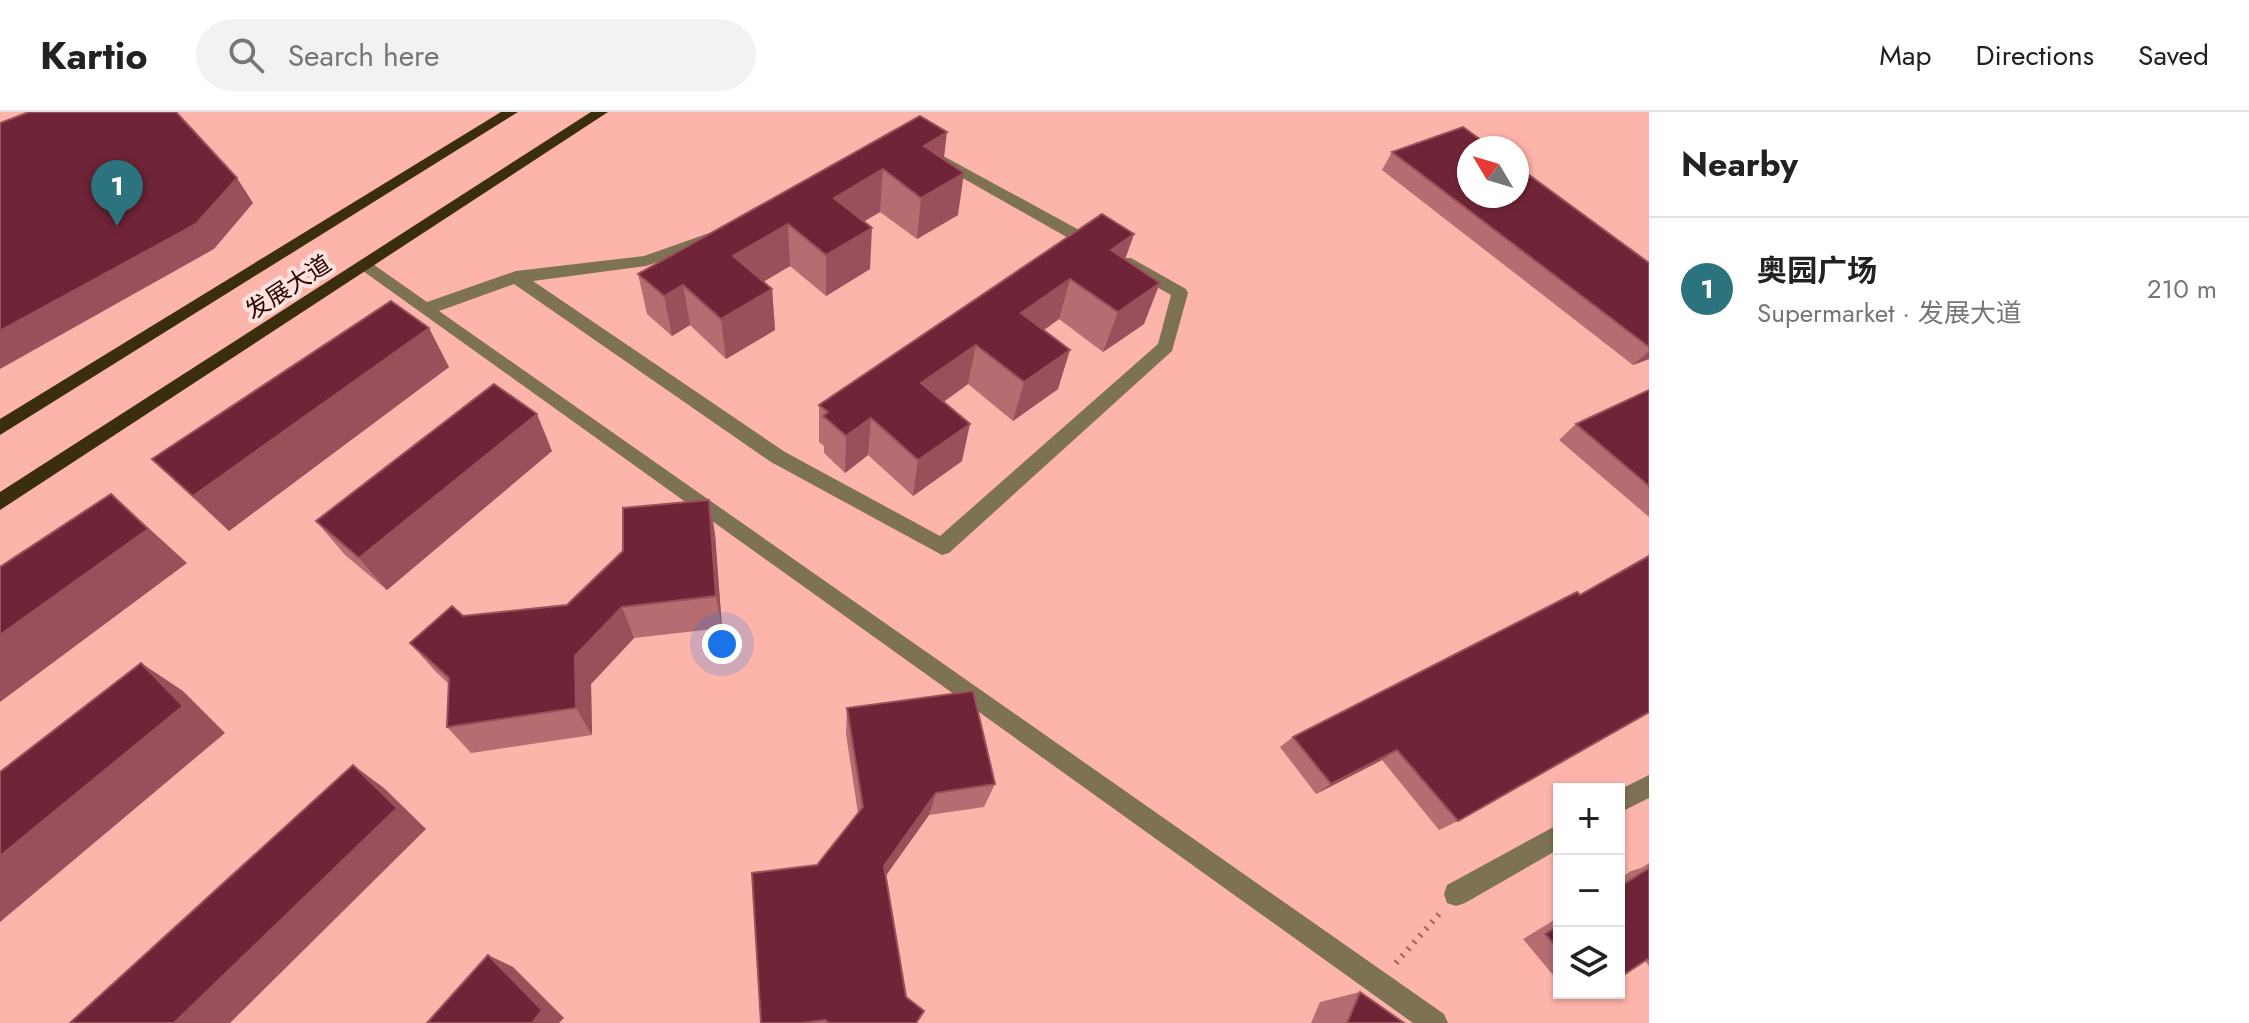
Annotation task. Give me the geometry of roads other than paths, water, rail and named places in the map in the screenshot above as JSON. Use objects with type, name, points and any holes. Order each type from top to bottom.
[{"type":"main road","name":"发展大道","points":[[0,428],[511,112]]},
{"type":"main road","name":"发展大道","points":[[1,500],[601,112]]},
{"type":"street","points":[[516,277],[778,457],[942,547],[1166,347],[1180,293],[924,150]]},
{"type":"street","points":[[426,309],[516,277],[646,261],[732,229]]},
{"type":"street","points":[[364,266],[1435,1023]]},
{"type":"street","points":[[1625,799],[1649,786]]},
{"type":"street","points":[[1456,894],[1553,839]]},
{"type":"place","name":"奥园广场","points":[[117,226]]}]
